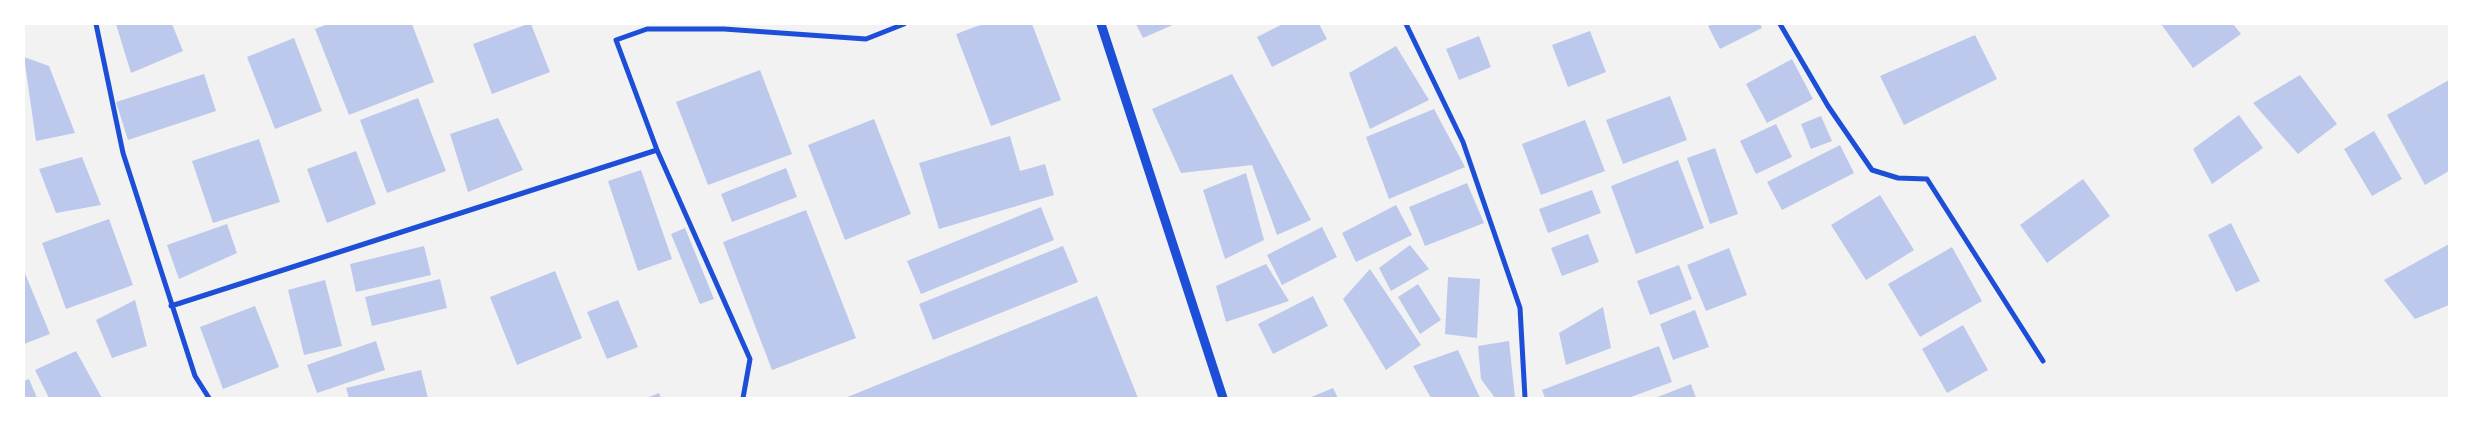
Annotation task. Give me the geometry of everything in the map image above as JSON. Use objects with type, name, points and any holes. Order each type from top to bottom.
[{"type":"street","points":[[96,24],[122,153],[195,376],[209,398]]},
{"type":"street","points":[[743,398],[750,359],[657,150],[616,40],[647,29],[724,29],[866,39],[904,24]]},
{"type":"street","points":[[1100,24],[1223,398]]},
{"type":"street","points":[[1406,24],[1463,142],[1520,308],[1525,398]]},
{"type":"street","points":[[1780,24],[1828,106],[1872,170],[1898,178],[1926,179],[2043,361]]},
{"type":"street","points":[[171,306],[657,150]]},
{"type":"building","points":[[116,24],[172,24],[183,51],[131,73]]},
{"type":"building","points":[[328,24],[412,24],[434,82],[349,115],[315,29]]},
{"type":"building","points":[[531,24],[550,72],[492,94],[473,44]]},
{"type":"building","points":[[983,24],[1032,24],[1061,100],[991,126],[956,34]]},
{"type":"building","points":[[1136,24],[1175,24],[1143,38]]},
{"type":"building","points":[[1283,24],[1319,24],[1327,39],[1272,67],[1257,37]]},
{"type":"building","points":[[1713,24],[1760,24],[1762,28],[1720,49],[1708,26]]},
{"type":"building","points":[[2161,24],[2233,24],[2241,34],[2193,68]]},
{"type":"building","points":[[1590,31],[1606,72],[1568,87],[1552,45]]},
{"type":"building","points":[[1975,35],[1997,79],[1904,125],[1880,76]]},
{"type":"building","points":[[1479,36],[1491,67],[1459,80],[1446,49]]},
{"type":"building","points":[[294,38],[322,111],[275,129],[247,57]]},
{"type":"building","points":[[1396,46],[1429,100],[1370,129],[1349,73]]},
{"type":"building","points":[[24,57],[49,66],[75,133],[36,141]]},
{"type":"building","points":[[1792,59],[1813,99],[1767,123],[1746,84]]},
{"type":"building","points":[[760,70],[792,154],[708,185],[676,102]]},
{"type":"building","points":[[204,74],[216,111],[128,140],[116,102]]},
{"type":"building","points":[[1232,74],[1311,220],[1277,235],[1252,165],[1181,173],[1152,109]]},
{"type":"building","points":[[2300,75],[2337,124],[2298,154],[2253,103]]},
{"type":"building","points":[[2449,80],[2449,171],[2425,185],[2387,115]]},
{"type":"building","points":[[1670,96],[1687,140],[1623,164],[1606,120]]},
{"type":"building","points":[[418,98],[446,171],[387,193],[360,120]]},
{"type":"building","points":[[1434,109],[1465,167],[1389,199],[1366,137]]},
{"type":"building","points":[[2239,115],[2263,148],[2212,184],[2193,149]]},
{"type":"building","points":[[1821,116],[1832,141],[1811,149],[1801,124]]},
{"type":"building","points":[[498,118],[523,170],[468,192],[450,134]]},
{"type":"building","points":[[874,119],[911,214],[845,240],[808,145]]},
{"type":"building","points":[[1585,120],[1605,171],[1541,195],[1522,144]]},
{"type":"building","points":[[1776,124],[1792,157],[1756,174],[1740,141]]},
{"type":"building","points":[[2374,131],[2402,179],[2372,196],[2344,149]]},
{"type":"building","points":[[1010,136],[1020,171],[1045,164],[1054,195],[939,229],[919,163]]},
{"type":"building","points":[[259,139],[280,202],[213,223],[192,161]]},
{"type":"building","points":[[1840,145],[1854,173],[1782,210],[1767,182]]},
{"type":"building","points":[[1715,148],[1738,214],[1710,224],[1687,158]]},
{"type":"building","points":[[356,151],[376,204],[327,223],[307,169]]},
{"type":"building","points":[[82,157],[101,205],[56,213],[39,169]]},
{"type":"building","points":[[1678,160],[1704,228],[1636,254],[1611,186]]},
{"type":"building","points":[[786,168],[797,197],[732,222],[721,194]]},
{"type":"building","points":[[641,170],[672,259],[638,271],[608,181]]},
{"type":"building","points":[[1246,173],[1264,240],[1225,259],[1203,190]]},
{"type":"building","points":[[2083,179],[2110,216],[2047,263],[2020,225]]},
{"type":"building","points":[[1467,183],[1484,223],[1425,246],[1409,207]]},
{"type":"building","points":[[1592,190],[1601,213],[1548,233],[1539,209]]},
{"type":"building","points":[[1880,195],[1914,250],[1866,280],[1831,225]]},
{"type":"building","points":[[1396,205],[1412,235],[1356,262],[1342,233]]},
{"type":"building","points":[[1041,207],[1054,240],[921,294],[907,261]]},
{"type":"building","points":[[806,210],[856,338],[772,370],[723,242]]},
{"type":"building","points":[[109,219],[133,285],[66,309],[42,243]]},
{"type":"building","points":[[2231,223],[2260,281],[2236,292],[2208,235]]},
{"type":"building","points":[[227,224],[237,253],[179,279],[167,245]]},
{"type":"building","points":[[1322,227],[1337,257],[1282,285],[1267,255]]},
{"type":"building","points":[[685,228],[714,299],[700,304],[671,234]]},
{"type":"building","points":[[1588,234],[1599,262],[1562,276],[1551,248]]},
{"type":"building","points":[[2449,244],[2449,305],[2415,319],[2384,280]]},
{"type":"building","points":[[1410,245],[1429,269],[1391,291],[1379,268]]},
{"type":"building","points":[[424,246],[431,275],[356,292],[350,264]]},
{"type":"building","points":[[1063,246],[1078,282],[933,340],[919,304]]},
{"type":"building","points":[[1952,247],[1982,301],[1920,337],[1888,284]]},
{"type":"building","points":[[1729,248],[1747,295],[1706,311],[1687,265]]},
{"type":"building","points":[[1266,264],[1289,301],[1226,322],[1216,286]]},
{"type":"building","points":[[1679,265],[1692,299],[1650,315],[1637,281]]},
{"type":"building","points":[[1370,269],[1421,345],[1386,370],[1343,299]]},
{"type":"building","points":[[24,271],[50,334],[24,344]]},
{"type":"building","points":[[555,271],[582,338],[517,365],[490,297]]},
{"type":"building","points":[[1448,277],[1480,279],[1477,338],[1445,334]]},
{"type":"building","points":[[440,279],[447,308],[372,326],[365,297]]},
{"type":"building","points":[[325,280],[342,346],[304,355],[288,290]]},
{"type":"building","points":[[1418,284],[1441,320],[1420,334],[1398,297]]},
{"type":"building","points":[[1097,296],[1138,398],[845,398]]},
{"type":"building","points":[[1313,296],[1328,326],[1273,354],[1258,324]]},
{"type":"building","points":[[135,300],[147,346],[112,358],[96,320]]},
{"type":"building","points":[[618,300],[638,347],[607,359],[587,312]]},
{"type":"building","points":[[255,306],[279,367],[223,389],[200,327]]},
{"type":"building","points":[[1603,307],[1611,348],[1566,365],[1559,333]]},
{"type":"building","points":[[1695,310],[1709,347],[1673,360],[1660,324]]},
{"type":"building","points":[[1963,325],[1988,370],[1947,393],[1922,349]]},
{"type":"building","points":[[376,341],[385,370],[317,393],[307,365]]},
{"type":"building","points":[[1509,341],[1515,398],[1495,398],[1481,379],[1478,346]]},
{"type":"building","points":[[1659,346],[1672,382],[1628,398],[1545,398],[1542,390]]},
{"type":"building","points":[[1458,350],[1480,398],[1431,398],[1413,366]]},
{"type":"building","points":[[76,351],[102,398],[49,398],[35,370]]},
{"type":"building","points":[[421,370],[428,398],[349,398],[346,388]]},
{"type":"building","points":[[29,379],[37,398],[24,398],[24,381]]},
{"type":"building","points":[[1691,384],[1696,398],[1655,398]]},
{"type":"building","points":[[1333,388],[1338,398],[1309,398]]},
{"type":"building","points":[[659,393],[661,398],[646,398]]}]
